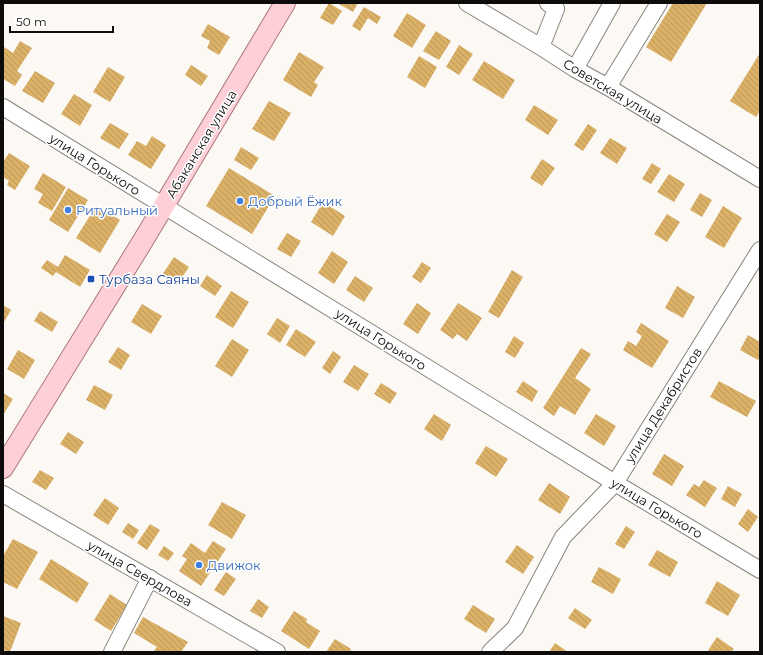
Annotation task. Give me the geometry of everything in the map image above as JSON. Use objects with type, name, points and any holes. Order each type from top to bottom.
[{"type":"main road","name":"Абаканская улица","points":[[3,468],[285,3]]},
{"type":"street","name":"Советская улица","points":[[467,3],[541,47],[575,70],[608,87],[760,179]]},
{"type":"street","points":[[541,47],[556,10],[548,3]]},
{"type":"street","points":[[575,70],[612,3]]},
{"type":"street","points":[[608,87],[659,3]]},
{"type":"street","name":"улица Горького","points":[[3,107],[760,570]]},
{"type":"street","name":"улица Декабристов","points":[[490,652],[515,628],[563,538],[615,482],[760,250]]},
{"type":"street","name":"улица Свердлова","points":[[3,494],[277,652]]},
{"type":"street","points":[[112,652],[150,578]]},
{"type":"building","points":[[329,3],[342,11],[333,25],[320,18]]},
{"type":"building","points":[[337,3],[358,3],[353,12]]},
{"type":"building","points":[[673,3],[707,3],[671,62],[646,47]]},
{"type":"building","points":[[364,7],[381,17],[377,24],[368,18],[360,31],[352,26]]},
{"type":"building","points":[[407,13],[426,25],[412,48],[393,36]]},
{"type":"building","points":[[208,24],[230,37],[219,55],[207,48],[210,41],[201,36]]},
{"type":"building","points":[[436,31],[451,41],[439,60],[423,51]]},
{"type":"building","points":[[20,41],[32,48],[17,71],[22,75],[15,86],[3,79],[3,49],[4,47],[13,53]]},
{"type":"building","points":[[459,45],[473,54],[459,75],[446,67]]},
{"type":"building","points":[[299,52],[324,67],[314,82],[318,85],[311,97],[283,80]]},
{"type":"building","points":[[760,53],[760,111],[756,117],[730,101]]},
{"type":"building","points":[[419,56],[437,67],[425,88],[407,77]]},
{"type":"building","points":[[484,61],[515,80],[503,99],[472,80]]},
{"type":"building","points":[[191,65],[208,76],[201,86],[185,75]]},
{"type":"building","points":[[108,67],[125,77],[110,102],[93,92]]},
{"type":"building","points":[[35,71],[55,83],[43,103],[22,91]]},
{"type":"building","points":[[74,94],[92,105],[80,126],[61,114]]},
{"type":"building","points":[[269,101],[291,113],[274,141],[252,129]]},
{"type":"building","points":[[534,105],[558,120],[548,135],[525,120]]},
{"type":"building","points":[[110,123],[129,134],[119,149],[100,138]]},
{"type":"building","points":[[588,124],[597,130],[583,151],[574,145]]},
{"type":"building","points":[[152,136],[166,145],[151,169],[128,155],[137,141],[146,146]]},
{"type":"building","points":[[610,138],[627,148],[617,164],[600,153]]},
{"type":"building","points":[[241,147],[259,158],[251,170],[234,160]]},
{"type":"building","points":[[9,153],[30,166],[15,190],[7,185],[9,181],[3,177],[3,162]]},
{"type":"building","points":[[542,159],[555,168],[542,186],[530,178]]},
{"type":"building","points":[[652,163],[661,169],[651,184],[642,179]]},
{"type":"building","name":"Добрый Ёжик","points":[[229,168],[275,196],[252,234],[206,206]]},
{"type":"building","points":[[43,173],[66,187],[52,211],[38,203],[43,194],[34,189]]},
{"type":"building","points":[[669,174],[685,184],[674,202],[657,192]]},
{"type":"building","name":"Ритуальный","points":[[68,188],[88,200],[68,232],[49,220]]},
{"type":"building","points":[[700,193],[712,200],[702,217],[690,210]]},
{"type":"building","points":[[323,202],[345,216],[333,236],[311,222]]},
{"type":"building","points":[[96,206],[120,220],[100,253],[76,238]]},
{"type":"building","points":[[723,206],[742,218],[724,248],[705,237]]},
{"type":"building","points":[[667,214],[680,222],[667,242],[654,234]]},
{"type":"building","points":[[287,233],[301,241],[291,257],[277,249]]},
{"type":"building","points":[[332,251],[348,262],[334,284],[318,273]]},
{"type":"building","points":[[65,255],[90,270],[80,287],[56,272],[53,276],[41,268],[47,260],[58,267]]},
{"type":"building","points":[[174,257],[189,267],[177,285],[162,275]]},
{"type":"building","points":[[422,262],[431,268],[421,283],[412,277]]},
{"type":"building","points":[[512,270],[523,277],[499,318],[488,312]]},
{"type":"building","points":[[207,275],[222,286],[215,296],[200,286]]},
{"type":"building","points":[[355,276],[373,288],[364,302],[346,290]]},
{"type":"building","points":[[677,286],[695,297],[683,318],[665,308]]},
{"type":"building","points":[[231,291],[249,302],[233,328],[215,317]]},
{"type":"building","points":[[417,303],[431,313],[418,334],[403,324]]},
{"type":"building","points":[[458,303],[482,318],[467,341],[457,334],[453,339],[440,330]]},
{"type":"building","points":[[142,304],[162,316],[151,334],[131,322]]},
{"type":"building","points":[[3,305],[11,310],[3,324]]},
{"type":"building","points":[[40,311],[58,322],[52,332],[34,321]]},
{"type":"building","points":[[277,318],[290,326],[280,343],[267,334]]},
{"type":"building","points":[[641,323],[669,341],[652,368],[623,350],[628,341],[636,346],[642,336],[636,332]]},
{"type":"building","points":[[296,329],[316,342],[305,357],[286,345]]},
{"type":"building","points":[[748,335],[760,342],[760,357],[758,360],[740,350]]},
{"type":"building","points":[[514,336],[524,343],[515,358],[505,352]]},
{"type":"building","points":[[232,339],[249,350],[232,377],[215,366]]},
{"type":"building","points":[[118,347],[130,355],[121,370],[108,362]]},
{"type":"building","points":[[581,348],[591,354],[575,378],[591,389],[575,415],[560,406],[554,416],[543,408]]},
{"type":"building","points":[[18,350],[35,360],[24,379],[7,369]]},
{"type":"building","points":[[333,351],[341,357],[330,374],[322,368]]},
{"type":"building","points":[[354,365],[369,374],[358,391],[343,382]]},
{"type":"building","points":[[523,381],[538,391],[532,402],[516,392]]},
{"type":"building","points":[[719,381],[756,401],[747,417],[710,397]]},
{"type":"building","points":[[381,383],[397,393],[390,404],[374,394]]},
{"type":"building","points":[[94,385],[113,395],[105,410],[86,400]]},
{"type":"building","points":[[3,393],[13,399],[3,415]]},
{"type":"building","points":[[434,414],[451,425],[442,441],[424,429]]},
{"type":"building","points":[[596,414],[616,426],[604,446],[584,433]]},
{"type":"building","points":[[68,432],[84,442],[76,454],[60,444]]},
{"type":"building","points":[[486,446],[508,459],[496,477],[475,463]]},
{"type":"building","points":[[664,454],[684,466],[672,486],[652,474]]},
{"type":"building","points":[[40,470],[54,478],[46,490],[32,482]]},
{"type":"building","points":[[704,480],[717,488],[705,507],[686,495],[694,484],[699,487]]},
{"type":"building","points":[[549,483],[570,497],[560,514],[538,500]]},
{"type":"building","points":[[728,486],[742,494],[735,507],[721,499]]},
{"type":"building","points":[[105,498],[119,508],[108,525],[93,515]]},
{"type":"building","points":[[222,502],[246,515],[232,539],[208,525]]},
{"type":"building","points":[[748,509],[758,517],[748,532],[738,524]]},
{"type":"building","points":[[128,523],[139,530],[133,539],[122,532]]},
{"type":"building","points":[[150,524],[160,530],[147,550],[137,543]]},
{"type":"building","points":[[626,526],[635,532],[624,549],[615,544]]},
{"type":"building","points":[[13,539],[38,552],[17,589],[3,582],[3,556]]},
{"type":"building","name":"Движок","points":[[213,541],[226,549],[201,586],[179,571],[187,559],[182,556],[191,543],[205,553]]},
{"type":"building","points":[[517,545],[534,557],[523,574],[505,562]]},
{"type":"building","points":[[164,546],[174,553],[168,561],[158,555]]},
{"type":"building","points":[[657,550],[678,562],[670,577],[648,565]]},
{"type":"building","points":[[51,559],[89,583],[77,603],[39,579]]},
{"type":"building","points":[[599,567],[621,579],[613,594],[591,582]]},
{"type":"building","points":[[226,572],[236,579],[224,596],[214,590]]},
{"type":"building","points":[[717,581],[740,595],[728,616],[705,603]]},
{"type":"building","points":[[110,594],[127,605],[111,631],[94,620]]},
{"type":"building","points":[[258,599],[269,607],[262,618],[250,611]]},
{"type":"building","points":[[473,605],[495,619],[486,633],[464,619]]},
{"type":"building","points":[[575,608],[592,620],[585,629],[568,618]]},
{"type":"building","points":[[294,611],[307,619],[306,622],[320,631],[309,649],[281,631]]},
{"type":"building","points":[[3,616],[21,623],[10,652],[3,650]]},
{"type":"building","points":[[143,617],[188,642],[181,652],[153,652],[157,647],[134,633]]},
{"type":"building","points":[[717,637],[734,649],[731,652],[707,652]]},
{"type":"building","points":[[335,639],[351,649],[350,652],[326,652]]},
{"type":"building","points":[[555,643],[568,652],[549,652]]},
{"type":"place","name":"Добрый Ёжик","points":[[240,201]]},
{"type":"place","name":"Ритуальный","points":[[68,210]]},
{"type":"place","name":"Турбаза Саяны","points":[[91,279]]},
{"type":"place","name":"Движок","points":[[199,565]]}]
